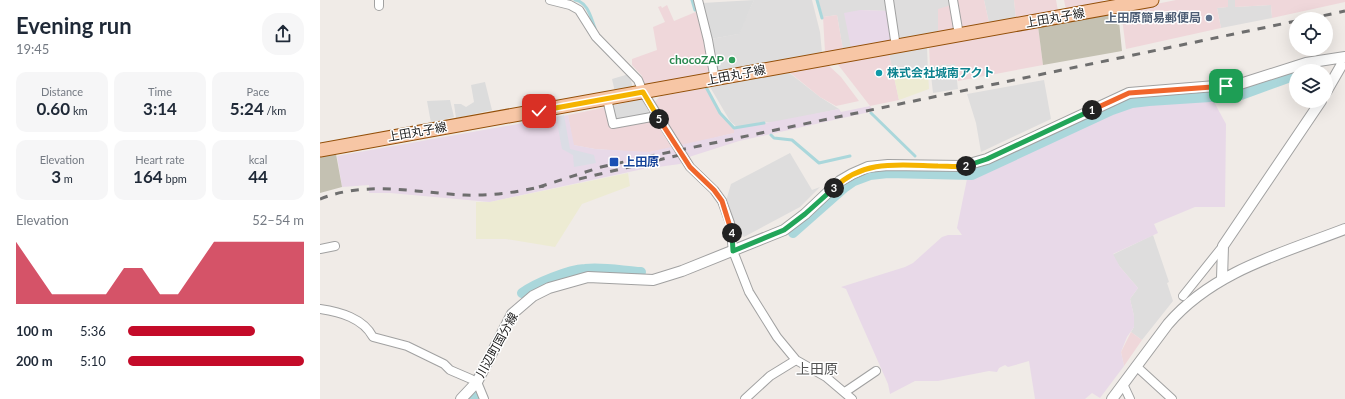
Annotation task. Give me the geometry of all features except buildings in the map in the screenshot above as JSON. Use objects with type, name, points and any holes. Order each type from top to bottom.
[{"type":"main road","name":"上田丸子線","points":[[320,150],[896,47],[1109,4],[1152,0]]},
{"type":"street","points":[[550,0],[570,5],[579,10],[596,37],[638,80],[657,116],[690,167],[714,190],[722,201],[730,223],[733,251],[749,292],[777,337],[796,360],[826,377],[852,399]]},
{"type":"street","points":[[698,0],[708,40],[715,80]]},
{"type":"street","points":[[889,0],[896,47]]},
{"type":"street","points":[[953,0],[959,35]]},
{"type":"street","points":[[1333,79],[1345,58]]},
{"type":"street","name":"川辺町国分線","points":[[461,399],[476,382],[512,314],[533,296],[556,286],[588,277],[660,280],[784,230],[805,214],[840,182],[852,174],[868,167],[888,165],[969,165],[987,159],[1129,93],[1240,84],[1306,63],[1345,58]]},
{"type":"street","points":[[607,99],[613,124],[657,116]]},
{"type":"street","points":[[1183,296],[1223,246],[1316,108]]},
{"type":"street","points":[[1112,399],[1177,313],[1198,295],[1222,279],[1262,261],[1345,229]]},
{"type":"street","points":[[320,249],[336,246]]},
{"type":"street","points":[[1222,279],[1223,246]]},
{"type":"street","points":[[320,309],[333,311],[358,320],[369,330],[373,337],[407,346],[476,382],[484,399]]},
{"type":"street","points":[[745,399],[770,376],[796,360]]},
{"type":"street","points":[[1136,366],[1172,399]]},
{"type":"street","points":[[845,392],[876,371]]},
{"type":"street","points":[[1122,384],[1130,399]]},
{"type":"shaded area","points":[[754,0],[812,0],[820,32],[822,53],[718,73],[711,39],[738,34]]},
{"type":"shaded area","points":[[754,0],[739,34],[711,39],[702,3]]},
{"type":"shaded area","points":[[818,0],[886,0],[888,11],[860,10],[851,48],[843,50],[837,15],[823,17]]},
{"type":"shaded area","points":[[892,0],[956,0],[938,32],[903,39],[897,35]]},
{"type":"shaded area","points":[[956,0],[984,0],[989,23],[964,28],[960,26]]},
{"type":"shaded area","points":[[984,0],[1014,0],[1016,19],[989,23]]},
{"type":"shaded area","points":[[1014,0],[1056,0],[1058,11],[1016,19]]},
{"type":"shaded area","points":[[1064,0],[1104,0],[1098,4],[1066,10]]},
{"type":"shaded area","points":[[1176,0],[1228,0],[1228,7],[1217,8],[1221,28],[1126,49],[1121,11]]},
{"type":"shaded area","points":[[1228,0],[1235,0],[1235,7],[1271,5],[1272,18],[1221,28],[1217,8],[1227,7]]},
{"type":"shaded area","points":[[1235,0],[1345,0],[1345,2],[1299,12],[1289,12],[1289,14],[1272,18],[1271,5],[1235,7]]},
{"type":"shaded area","points":[[667,5],[674,21],[698,11],[710,75],[644,86],[642,76],[632,65],[632,59],[657,50],[653,27],[665,22],[658,7],[661,6],[662,8]]},
{"type":"shaded area","points":[[951,5],[954,29],[938,32],[938,9]]},
{"type":"shaded area","points":[[860,10],[888,11],[892,41],[851,48],[844,13]]},
{"type":"shaded area","points":[[1118,11],[1122,51],[1043,65],[1038,26]]},
{"type":"shaded area","points":[[837,15],[843,50],[825,52],[823,17]]},
{"type":"shaded area","points":[[1038,26],[1043,65],[958,81],[955,64],[930,66],[929,46]]},
{"type":"shaded area","points":[[927,46],[928,73],[894,77],[889,54]]},
{"type":"shaded area","points":[[889,54],[899,100],[870,106],[836,62]]},
{"type":"shaded area","points":[[827,64],[841,77],[859,101],[836,106],[820,97],[788,71]]},
{"type":"shaded area","points":[[955,64],[958,89],[933,93],[930,66]]},
{"type":"shaded area","points":[[787,71],[820,97],[839,109],[774,123],[761,122],[738,128],[730,121],[710,87]]},
{"type":"shaded area","points":[[928,73],[929,89],[899,100],[894,77]]},
{"type":"shaded area","points":[[629,74],[633,88],[615,92],[612,79]]},
{"type":"shaded area","points":[[1044,80],[1051,119],[981,152],[976,123],[967,94]]},
{"type":"shaded area","points":[[485,82],[492,110],[456,118],[454,104],[461,104],[466,107],[474,102],[471,85]]},
{"type":"shaded area","points":[[706,88],[719,113],[734,129],[734,133],[681,146],[653,103],[661,96]]},
{"type":"shaded area","points":[[641,99],[649,111],[646,116],[618,121],[615,119],[611,106]]},
{"type":"shaded area","points":[[450,100],[454,117],[431,123],[427,101]]},
{"type":"shaded area","points":[[1213,100],[1226,124],[1225,207],[1195,207],[1154,224],[1158,233],[1113,254],[1120,267],[1138,288],[1130,299],[1134,316],[1134,327],[1127,337],[1121,352],[1124,366],[1100,398],[1092,393],[1085,399],[1035,399],[1029,361],[1008,367],[1005,365],[999,368],[997,372],[989,371],[938,381],[915,381],[890,394],[888,384],[846,289],[841,287],[905,267],[913,263],[942,237],[948,235],[962,235],[957,228],[967,179],[975,178],[1114,111],[1132,105]]},
{"type":"shaded area","points":[[870,106],[874,111],[739,141],[689,157],[680,164],[643,169],[490,202],[390,193],[369,193],[369,185],[342,187],[337,156],[568,115],[574,145],[595,149],[649,152],[734,133],[734,129],[839,109],[841,112]]},
{"type":"shaded area","points":[[607,107],[654,119],[672,148],[649,152],[639,152],[595,149],[573,145],[568,115]]},
{"type":"shaded area","points":[[564,115],[570,149],[594,155],[596,163],[574,167],[573,155],[562,149],[556,117]]},
{"type":"shaded area","points":[[790,153],[812,190],[820,187],[800,207],[744,237],[733,226],[726,201],[731,184]]},
{"type":"shaded area","points":[[336,154],[342,187],[320,193],[320,156]]},
{"type":"shaded area","points":[[628,173],[630,186],[582,204],[555,247],[506,239],[476,239],[476,202],[490,202]]},
{"type":"shaded area","points":[[1153,235],[1169,282],[1167,283],[1173,301],[1142,340],[1131,332],[1134,327],[1134,316],[1130,299],[1138,288],[1112,255]]},
{"type":"shaded area","points":[[1131,332],[1142,340],[1124,366],[1121,352]]},
{"type":"waterway","points":[[575,0],[579,1],[586,7],[595,28]]},
{"type":"waterway","points":[[692,0],[695,10]]},
{"type":"waterway","points":[[817,0],[822,18]]},
{"type":"waterway","points":[[793,233],[844,188],[854,181],[870,175],[888,173],[972,175],[1112,110],[1132,103],[1241,95],[1289,78]]},
{"type":"waterway","points":[[706,87],[720,113],[734,128],[764,123]]},
{"type":"waterway","points":[[871,113],[915,156]]},
{"type":"waterway","points":[[771,135],[774,138],[792,140],[819,163],[850,156]]},
{"type":"waterway","points":[[522,293],[535,285],[552,278],[578,270],[599,268],[641,272]]},
{"type":"waterway","points":[[472,399],[476,394]]},
{"type":"railway","points":[[1333,14],[1345,11]]},
{"type":"railway","points":[[539,187],[601,167],[1289,22]]},
{"type":"railway","points":[[579,179],[688,153]]},
{"type":"railway","points":[[320,199],[338,193],[356,190],[392,189],[447,194],[485,195],[544,186]]},
{"type":"place","name":"上田原簡易郵便局","points":[[1209,18]]},
{"type":"place","name":"chocoZAP","points":[[732,60]]},
{"type":"place","name":"株式会社城南アクト","points":[[879,73]]},
{"type":"place","name":"上田原","points":[[614,162]]},
{"type":"district","name":"上田原","points":[[817,369]]},
{"type":"route","points":[[539,111],[643,92],[690,167],[714,190],[722,201],[730,223],[733,251],[784,230],[805,214],[840,182],[852,174],[868,167],[888,165],[969,165],[987,159],[1129,93],[1226,86]]}]
